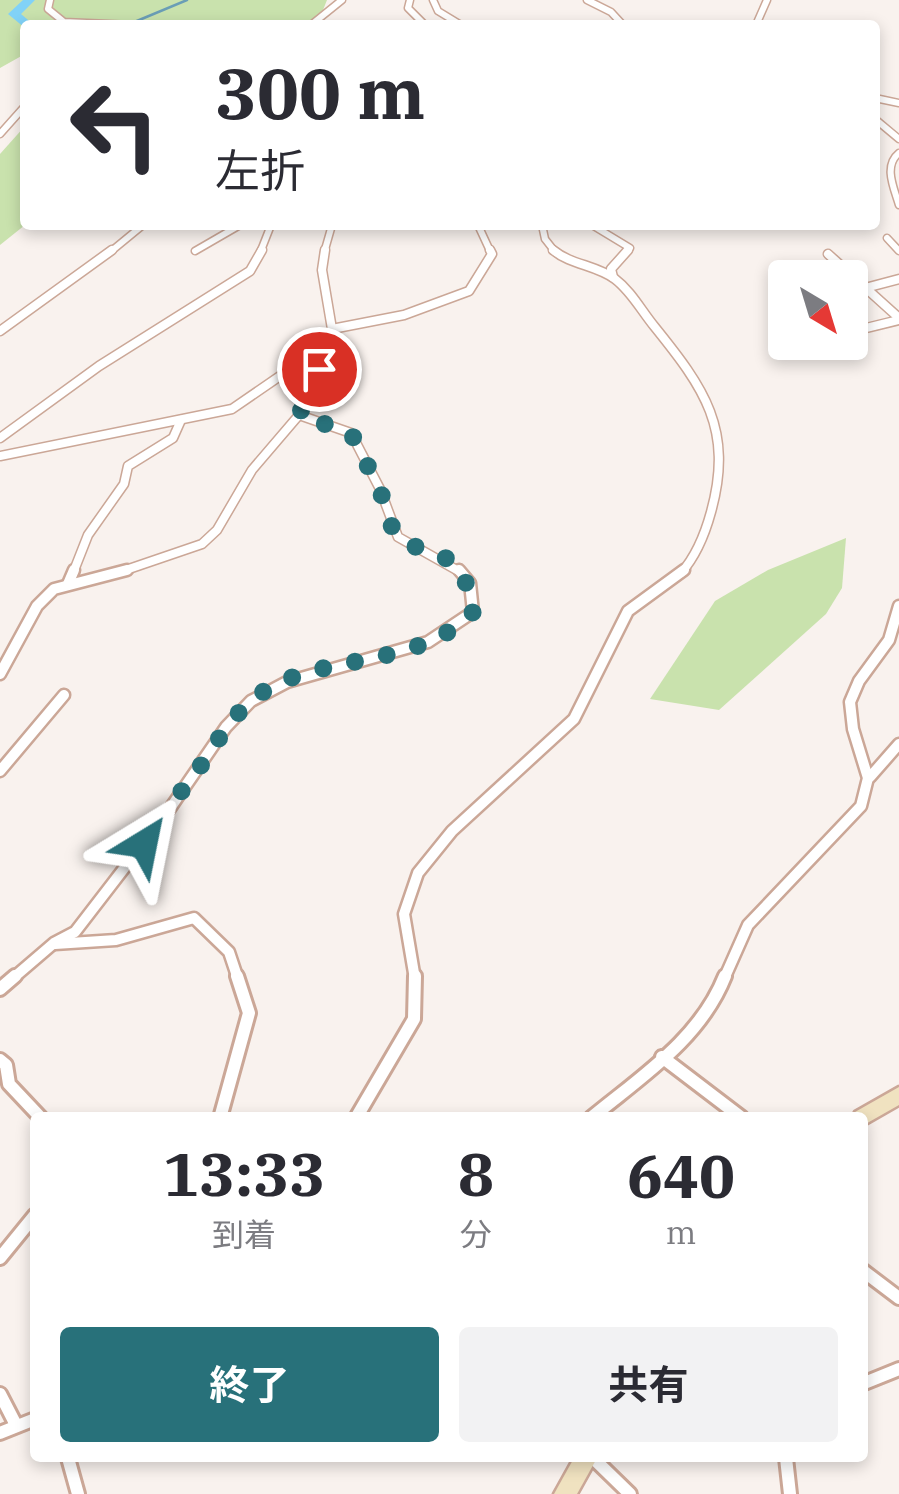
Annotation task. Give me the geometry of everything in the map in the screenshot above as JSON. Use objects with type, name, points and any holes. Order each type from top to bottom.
[{"type":"street","points":[[50,0],[48,9],[62,20]]},
{"type":"street","points":[[317,20],[342,0]]},
{"type":"street","points":[[410,0],[408,8],[420,20]]},
{"type":"street","points":[[433,0],[438,12],[452,20]]},
{"type":"street","points":[[586,0],[618,20]]},
{"type":"street","points":[[330,20],[331,7]]},
{"type":"street","points":[[0,134],[20,112]]},
{"type":"street","points":[[899,154],[892,158],[890,172],[899,205]]},
{"type":"street","points":[[0,331],[74,281],[137,230]]},
{"type":"street","points":[[195,251],[231,230]]},
{"type":"street","points":[[0,438],[100,366],[250,271],[270,230]]},
{"type":"street","points":[[0,674],[21,642],[41,598],[68,584],[154,563],[202,544],[216,530],[252,470],[308,402],[332,329],[322,270],[329,230]]},
{"type":"street","points":[[332,329],[404,315],[469,290],[492,254],[480,230]]},
{"type":"street","points":[[543,230],[546,244],[554,253],[613,277]]},
{"type":"street","points":[[360,1112],[414,1019],[419,1003],[401,930],[404,907],[416,875],[572,721],[596,682],[620,622],[634,604],[688,567],[710,516],[721,449],[705,394],[695,374],[613,277],[615,261],[630,248],[600,230]]},
{"type":"street","points":[[887,238],[899,250]]},
{"type":"street","points":[[828,254],[835,260]]},
{"type":"street","points":[[868,288],[899,279]]},
{"type":"street","points":[[868,289],[899,319]]},
{"type":"street","points":[[868,327],[899,319]]},
{"type":"street","points":[[0,456],[232,409],[328,342]]},
{"type":"street","points":[[0,989],[54,944],[76,932],[200,767],[225,724],[257,696],[302,674],[420,644],[451,630],[473,612],[475,600],[458,568],[448,559],[411,545],[393,530],[380,490],[351,433],[299,415]]},
{"type":"street","points":[[68,584],[88,534],[124,484],[128,466],[172,438],[181,420]]},
{"type":"street","points":[[870,776],[849,705],[856,684],[887,644],[899,606]]},
{"type":"street","points":[[0,771],[64,695]]},
{"type":"street","points":[[598,1112],[709,1010],[734,947],[748,925],[861,806],[870,776],[899,744]]},
{"type":"street","points":[[54,944],[116,940],[180,918],[194,918],[204,926],[228,952],[249,1013],[222,1112]]},
{"type":"street","points":[[662,1057],[734,1112]]},
{"type":"street","points":[[0,1060],[6,1065],[9,1084],[35,1112]]},
{"type":"street","points":[[868,1114],[899,1095]]},
{"type":"street","points":[[0,1258],[30,1221]]},
{"type":"street","points":[[868,1275],[899,1298]]},
{"type":"street","points":[[868,1382],[899,1370]]},
{"type":"street","points":[[0,1394],[16,1425]]},
{"type":"street","points":[[0,1433],[30,1421]]},
{"type":"street","points":[[69,1462],[78,1494]]},
{"type":"street","points":[[565,1494],[587,1462]]},
{"type":"street","points":[[594,1462],[630,1494]]},
{"type":"street","points":[[786,1462],[790,1494]]},
{"type":"green space","points":[[0,0],[327,0],[319,20],[20,20],[20,57],[0,68]]},
{"type":"green space","points":[[20,132],[20,229],[0,245],[0,154]]},
{"type":"green space","points":[[846,538],[842,588],[826,614],[719,710],[650,699],[715,601],[768,570]]},
{"type":"waterway","points":[[22,20],[14,14],[29,0]]},
{"type":"waterway","points":[[139,20],[187,0]]},
{"type":"route","points":[[144,844],[200,767],[225,724],[257,696],[302,674],[420,644],[451,630],[473,612],[475,600],[458,568],[448,559],[411,545],[393,530],[380,490],[351,433],[299,415],[308,402],[319,369]]}]
